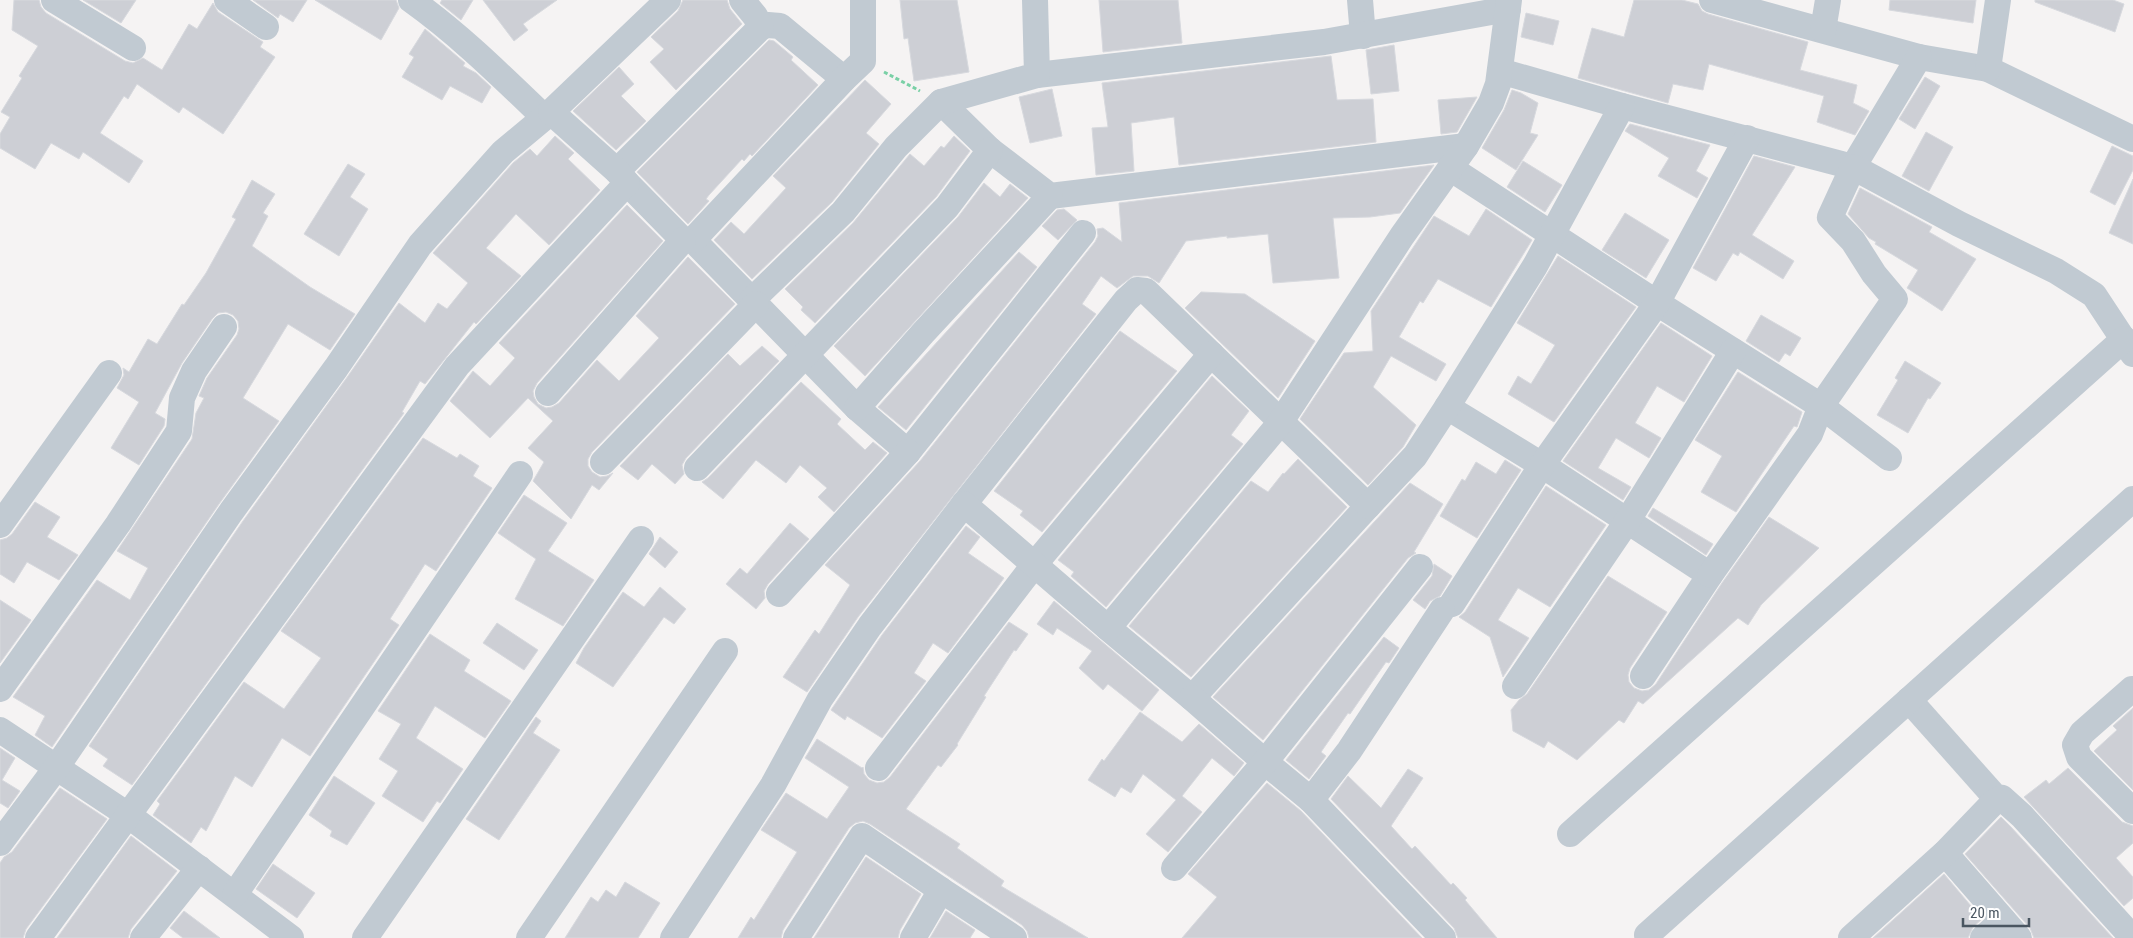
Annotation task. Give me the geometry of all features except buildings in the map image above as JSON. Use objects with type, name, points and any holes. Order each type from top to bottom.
[{"type":"street","points":[[54,0],[132,48]]},
{"type":"street","points":[[227,0],[266,27]]},
{"type":"street","points":[[412,0],[445,24],[622,177],[754,302],[857,408],[908,452]]},
{"type":"street","points":[[0,843],[56,768],[231,512],[336,368],[420,245],[503,152],[547,114],[668,0]]},
{"type":"street","points":[[742,0],[761,27]]},
{"type":"street","points":[[548,393],[688,240],[844,79],[863,62],[863,0]]},
{"type":"street","points":[[1035,0],[1037,75]]},
{"type":"street","points":[[1360,0],[1363,36]]},
{"type":"street","points":[[1712,0],[1919,57],[1988,69],[2133,139]]},
{"type":"street","points":[[1823,30],[1828,0]]},
{"type":"street","points":[[1988,69],[1998,0]]},
{"type":"street","points":[[603,462],[754,302],[843,212],[896,147],[941,102],[1037,75],[1363,36],[1509,5],[1498,84],[1491,103],[1466,146],[1402,236],[1280,423],[1108,628]]},
{"type":"street","points":[[38,938],[457,366],[622,177],[761,27],[768,25],[780,26],[844,79]]},
{"type":"street","points":[[1643,676],[1710,575],[1810,434],[1821,406],[1895,299],[1874,274],[1853,241],[1830,217],[1853,167],[1919,57]]},
{"type":"street","points":[[1500,71],[1622,106],[1853,167],[1959,224],[2056,271],[2094,295],[2129,347],[1570,834]]},
{"type":"street","points":[[941,102],[990,150],[1050,196]]},
{"type":"street","points":[[1192,698],[1415,456],[1552,235],[1622,106]]},
{"type":"street","points":[[1311,800],[1349,752],[1542,465],[1657,303],[1747,138]]},
{"type":"street","points":[[857,408],[923,333],[1050,196],[1466,146]]},
{"type":"street","points":[[697,468],[947,207],[990,150]]},
{"type":"street","points":[[1450,168],[1657,303],[1821,406],[1889,458]]},
{"type":"street","points":[[779,594],[908,452],[1083,233]]},
{"type":"street","points":[[673,938],[774,785],[820,699],[870,626],[1126,300],[1137,290],[1146,291],[1280,423],[1368,506]]},
{"type":"street","points":[[0,689],[118,524],[180,431],[182,398],[194,371],[224,328]]},
{"type":"street","points":[[1515,686],[1628,520],[1733,350]]},
{"type":"street","points":[[878,768],[1034,565],[1212,354]]},
{"type":"street","points":[[0,525],[109,373]]},
{"type":"street","points":[[1447,407],[1542,465],[1710,575]]},
{"type":"street","points":[[235,894],[520,474]]},
{"type":"street","points":[[1647,935],[2133,499]]},
{"type":"street","points":[[964,504],[1311,800],[1443,938]]},
{"type":"street","points":[[365,938],[642,539]]},
{"type":"street","points":[[1174,868],[1265,762],[1420,567]]},
{"type":"street","points":[[530,938],[725,650]]},
{"type":"street","points":[[2132,689],[2082,733],[2075,745],[2079,757],[2133,811]]},
{"type":"street","points":[[1909,700],[1997,799],[2006,800],[2022,816],[2133,938]]},
{"type":"street","points":[[0,730],[128,815],[235,894],[280,935]]},
{"type":"street","points":[[1851,938],[1945,852],[1997,799]]},
{"type":"street","points":[[796,938],[862,836],[1014,938]]},
{"type":"street","points":[[1945,852],[2011,929],[1983,938]]},
{"type":"street","points":[[143,938],[199,868]]},
{"type":"street","points":[[913,938],[941,890]]},
{"type":"path","points":[[863,62],[941,102]]}]
